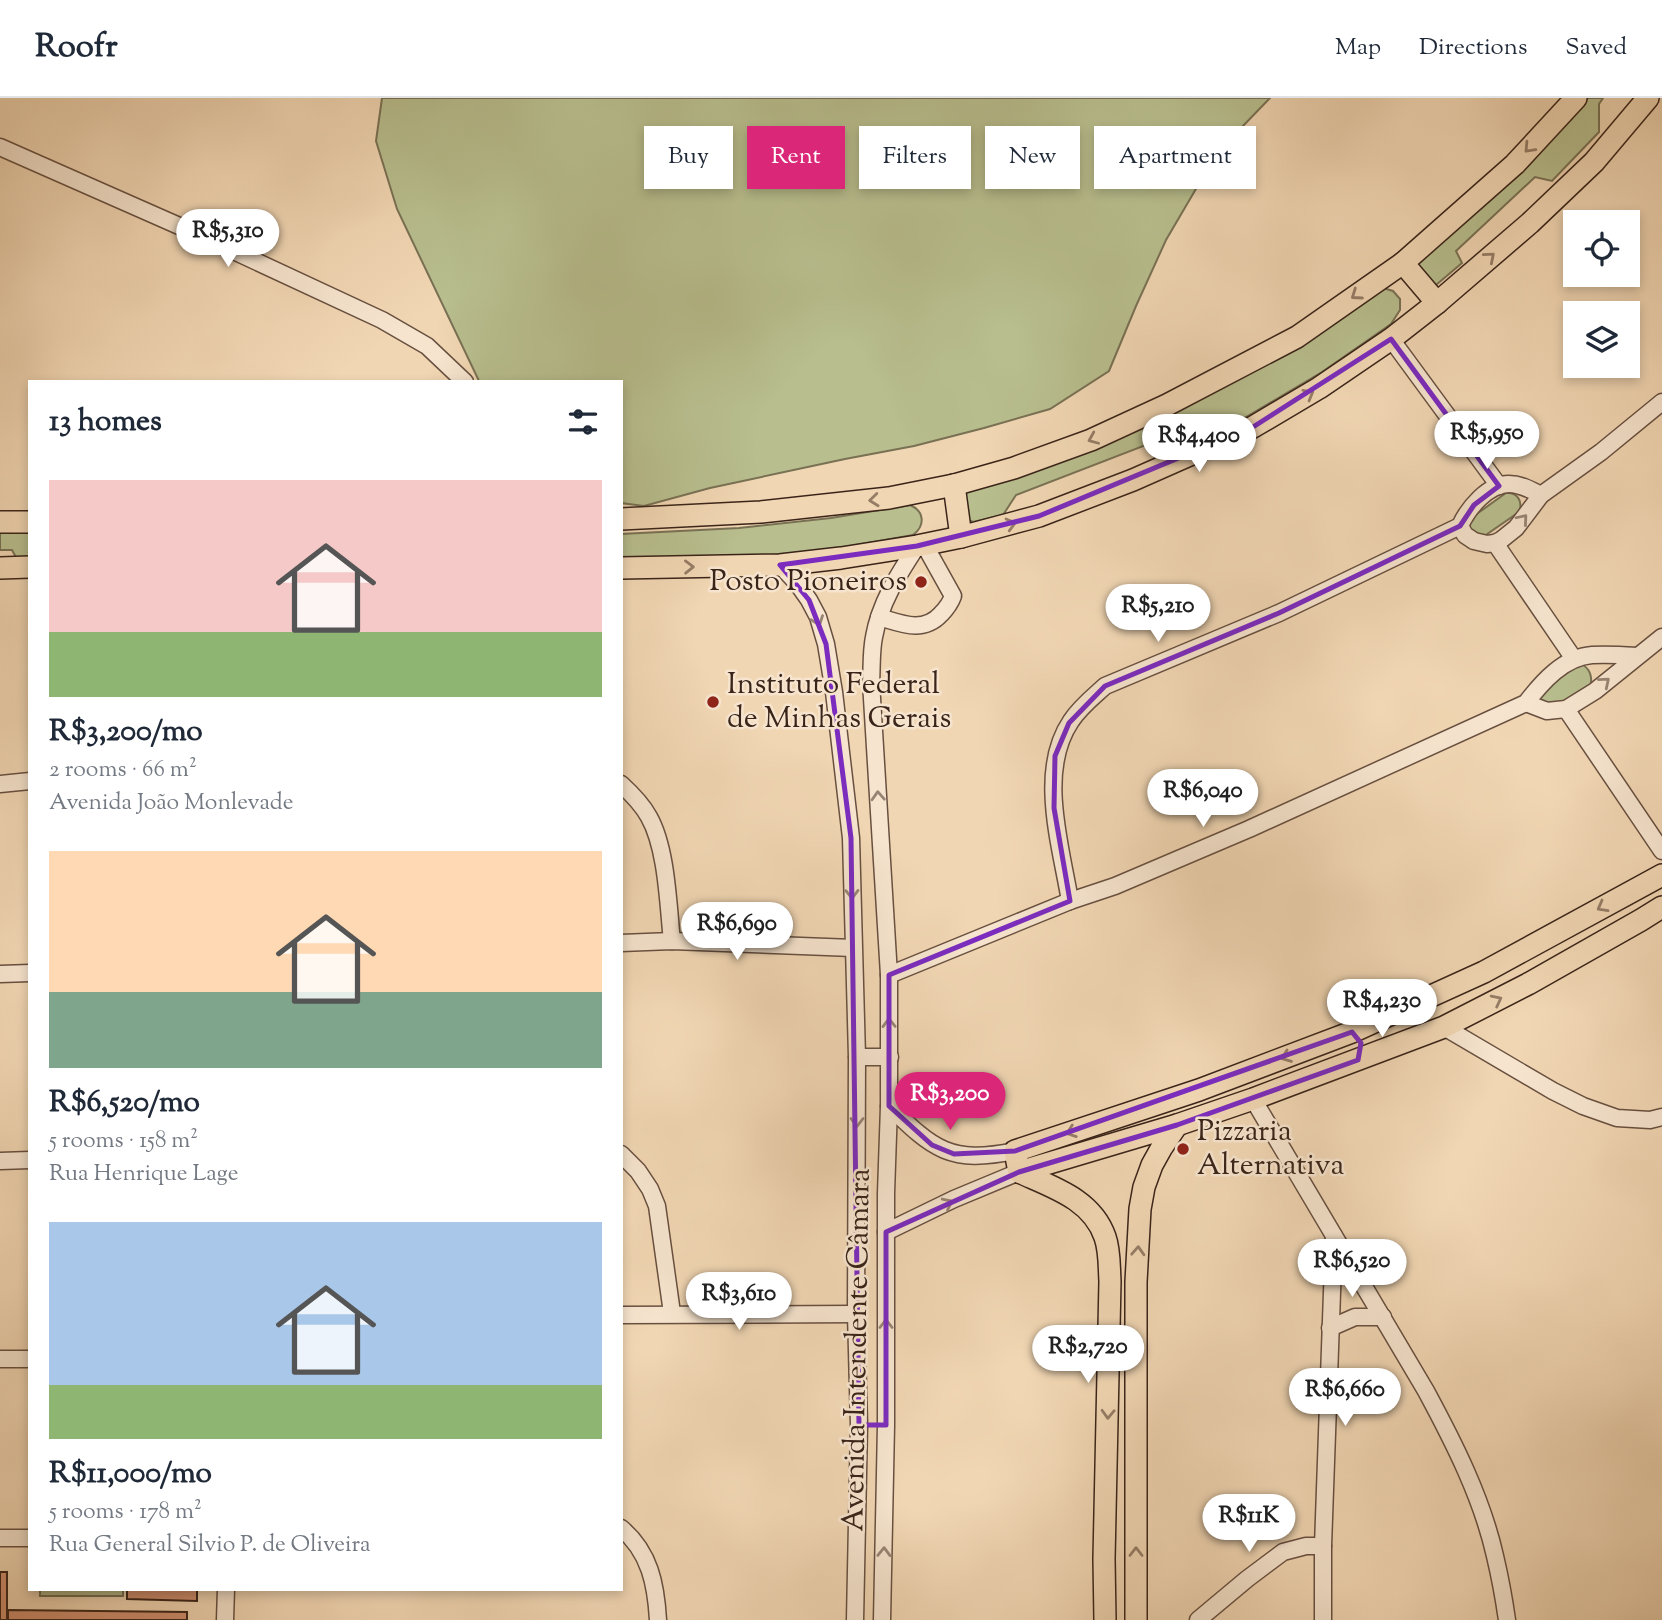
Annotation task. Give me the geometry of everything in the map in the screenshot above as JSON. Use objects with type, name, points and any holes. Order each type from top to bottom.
[{"type":"main road","points":[[623,519],[761,512],[889,498],[954,485],[1014,468],[1091,440],[1167,405],[1297,337],[1403,263],[1514,164],[1576,98]]},
{"type":"main road","points":[[623,568],[780,565],[841,558],[961,537],[1040,516],[1133,480],[1253,427],[1319,388],[1391,339],[1437,303],[1530,223],[1594,162],[1648,98]]},
{"type":"main road","points":[[1403,263],[1437,303]]},
{"type":"main road","points":[[954,485],[961,537]]},
{"type":"main road","points":[[0,522],[28,522]]},
{"type":"main road","points":[[0,568],[28,568]]},
{"type":"main road","points":[[1017,1162],[1352,1032],[1484,972],[1662,875]]},
{"type":"main road","points":[[1017,1162],[1177,1125],[1444,1027],[1528,984],[1662,907]]},
{"type":"main road","points":[[1352,1032],[1361,1043],[1362,1051],[1358,1059]]},
{"type":"main road","points":[[1136,1620],[1136,1282],[1140,1209],[1144,1186],[1152,1165],[1177,1125]]},
{"type":"main road","points":[[1017,1162],[1093,1215],[1106,1240],[1110,1281],[1105,1620]]},
{"type":"main road","points":[[1110,1281],[1136,1282]]},
{"type":"street","points":[[0,148],[195,233],[404,331],[427,346],[463,380]]},
{"type":"street","points":[[1391,339],[1499,486]]},
{"type":"street","points":[[1460,526],[1465,535],[1474,541],[1495,543],[1516,528],[1541,495],[1601,452],[1662,402]]},
{"type":"street","points":[[1070,901],[1054,808],[1055,756],[1069,723],[1105,686],[1279,613],[1460,526],[1474,505],[1499,486],[1516,485],[1541,495]]},
{"type":"street","points":[[1495,543],[1574,659]]},
{"type":"street","points":[[878,617],[912,626],[925,626],[938,618],[950,604],[953,596],[921,545]]},
{"type":"street","name":"Avenida Intendente Câmara","points":[[882,1620],[890,1057],[889,975],[871,682],[873,640],[878,617],[896,578],[921,545]]},
{"type":"street","name":"Avenida Intendente Câmara","points":[[780,565],[809,600],[818,617],[826,644],[851,838],[857,1057],[856,1314],[859,1425],[855,1620]]},
{"type":"street","points":[[1526,703],[1547,711],[1566,709],[1595,691],[1662,636]]},
{"type":"street","points":[[889,975],[1070,901],[1115,886],[1249,829],[1526,703],[1545,681],[1574,659],[1590,655],[1637,656]]},
{"type":"street","points":[[1566,709],[1662,851]]},
{"type":"street","points":[[0,783],[28,781]]},
{"type":"street","points":[[623,786],[644,808],[659,843],[672,941]]},
{"type":"street","points":[[851,838],[880,837]]},
{"type":"street","points":[[623,943],[672,941],[853,948]]},
{"type":"street","points":[[0,974],[28,973]]},
{"type":"street","points":[[1444,1027],[1583,1106],[1617,1118],[1650,1120],[1662,1117]]},
{"type":"street","points":[[857,1057],[890,1057]]},
{"type":"street","points":[[1253,1099],[1383,1317],[1448,1433],[1465,1470],[1495,1554],[1507,1620]]},
{"type":"street","points":[[889,1107],[932,1145],[954,1154],[1017,1162]]},
{"type":"street","points":[[623,1156],[638,1171],[657,1206],[672,1313]]},
{"type":"street","points":[[0,1161],[28,1160]]},
{"type":"street","points":[[886,1232],[954,1199],[1017,1162]]},
{"type":"street","points":[[1323,1620],[1323,1546],[1334,1236]]},
{"type":"street","points":[[623,1315],[856,1314]]},
{"type":"street","points":[[1330,1328],[1355,1317],[1383,1317]]},
{"type":"street","points":[[0,1359],[28,1359]]},
{"type":"street","points":[[859,1425],[886,1424]]},
{"type":"street","points":[[623,1530],[637,1544],[649,1565],[657,1600],[658,1620]]},
{"type":"street","points":[[0,1538],[28,1538]]},
{"type":"street","points":[[1198,1620],[1283,1552],[1306,1546],[1323,1546]]},
{"type":"street","points":[[225,1620],[226,1591]]},
{"type":"highlighted area","points":[[1391,339],[1499,486],[1474,505],[1460,526],[1279,613],[1105,686],[1069,723],[1055,756],[1054,808],[1070,901],[889,975],[889,1106],[932,1145],[954,1154],[1015,1151],[1352,1032],[1361,1043],[1358,1060],[1177,1125],[1019,1172],[886,1232],[886,1425],[859,1425],[851,838],[826,644],[809,600],[780,565],[917,546],[1039,516],[1253,427]]},
{"type":"green space","points":[[382,98],[1270,98],[1243,126],[1094,126],[1094,189],[1196,189],[1166,240],[1109,371],[1050,409],[914,446],[710,488],[644,506],[623,503],[623,380],[479,380],[397,209],[376,141]]},
{"type":"green space","points":[[1584,98],[1603,98],[1599,104],[1599,132],[1552,181],[1535,177],[1456,251],[1462,263],[1436,285],[1430,284],[1418,270],[1420,257]]},
{"type":"green space","points":[[1383,288],[1393,291],[1400,299],[1400,310],[1391,324],[1322,372],[1246,417],[1172,448],[1156,441],[1016,495],[1003,515],[973,522],[967,519],[964,494],[968,490],[1150,425],[1302,344]]},
{"type":"green space","points":[[1506,493],[1514,494],[1518,498],[1519,512],[1480,539],[1464,523]]},
{"type":"green space","points":[[910,505],[922,518],[920,527],[913,535],[834,549],[740,558],[623,561],[623,534],[739,528],[831,518]]},
{"type":"green space","points":[[0,531],[28,531],[28,561],[18,561],[12,550],[0,550]]},
{"type":"green space","points":[[1580,663],[1589,672],[1591,684],[1548,711],[1534,693]]},
{"type":"green space","points":[[40,1591],[123,1591],[123,1596],[40,1596]]},
{"type":"building","points":[[0,1572],[7,1572],[7,1620],[0,1620]]},
{"type":"building","points":[[127,1591],[197,1591],[197,1601],[127,1599]]},
{"type":"building","points":[[8,1610],[187,1612],[187,1620],[8,1620]]},
{"type":"place","name":"Posto Pioneiros","points":[[921,582]]},
{"type":"place","name":"Instituto Federal de Minhas Gerais","points":[[713,702]]},
{"type":"place","name":"Pizzaria Alternativa","points":[[1183,1149]]}]
